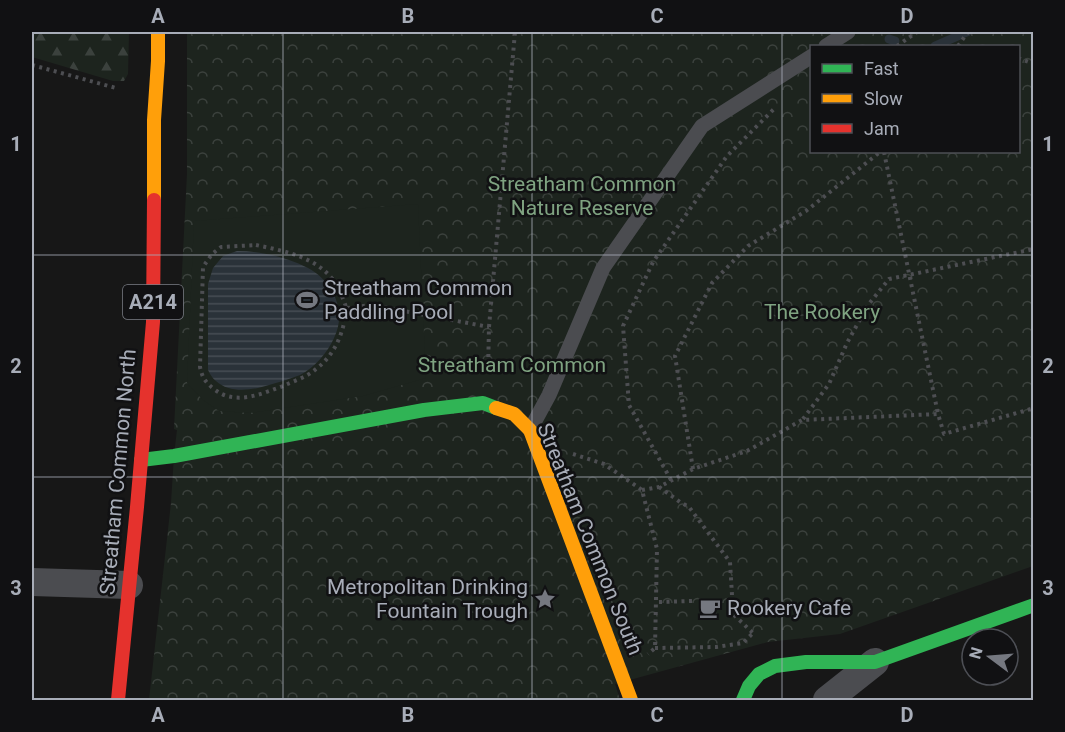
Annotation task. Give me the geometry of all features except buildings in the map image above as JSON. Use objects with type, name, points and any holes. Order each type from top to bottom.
[{"type":"street","name":"Streatham Common North","points":[[118,700],[153,322],[154,120],[158,32]]},
{"type":"street","name":"Streatham Common South","points":[[141,460],[174,456],[424,410],[483,403],[514,414],[530,430],[631,700]]},
{"type":"street","points":[[32,582],[129,585]]},
{"type":"street","points":[[827,700],[875,662],[1034,605]]},
{"type":"street","points":[[743,700],[749,686],[759,674],[775,666],[806,662],[875,662]]},
{"type":"lane","points":[[828,45],[849,32]]},
{"type":"lane","points":[[530,430],[549,395],[603,268],[702,126],[810,57]]},
{"type":"path","points":[[483,403],[489,363],[489,327],[515,32]]},
{"type":"path","points":[[898,45],[917,32]]},
{"type":"path","points":[[960,45],[968,32]]},
{"type":"path","points":[[32,65],[116,88]]},
{"type":"path","points":[[671,480],[629,405],[622,326],[653,262],[727,156],[796,88],[796,66]]},
{"type":"path","points":[[693,469],[675,356],[712,283],[748,246],[806,211],[881,153]]},
{"type":"path","points":[[882,153],[944,434],[1034,408]]},
{"type":"path","points":[[256,245],[281,250],[312,261],[326,271],[337,284],[347,308],[336,347],[317,369],[306,376],[254,397],[235,398],[217,392],[202,377],[200,367],[203,267],[212,254],[221,247],[256,245]]},
{"type":"path","points":[[642,490],[659,486],[693,469],[747,451],[802,420],[829,384],[847,343],[868,305],[889,279],[1034,249]]},
{"type":"path","points":[[347,308],[372,305],[489,327]]},
{"type":"path","points":[[802,420],[938,414]]},
{"type":"path","points":[[570,453],[604,464],[642,490],[657,549],[655,648]]},
{"type":"path","points":[[659,486],[689,507],[730,562],[732,595]]},
{"type":"path","points":[[658,602],[693,601]]},
{"type":"path","points":[[734,615],[758,638]]},
{"type":"path","points":[[644,657],[655,648],[716,647],[743,643],[753,633]]},
{"type":"green space","points":[[32,32],[129,32],[128,74],[124,81],[113,81],[32,57]]},
{"type":"green space","name":"Streatham Common","points":[[187,32],[1033,32],[1033,566],[840,634],[768,642],[615,684],[620,700],[149,700],[171,503],[177,430],[174,429],[187,174]]},
{"type":"green space","name":"Streatham Common Paddling Pool","points":[[418,204],[426,378],[363,396],[250,413],[219,411],[203,400],[187,383],[194,221]]},
{"type":"shaded area","name":"Streatham Common Paddling Pool","points":[[237,251],[274,255],[308,268],[325,281],[331,289],[336,298],[339,318],[338,328],[331,343],[310,368],[288,379],[263,387],[242,390],[222,385],[208,370],[208,284],[213,268],[223,256]]},
{"type":"waterway","points":[[937,45],[967,32]]},
{"type":"waterway","points":[[889,39],[895,41]]},
{"type":"traffic: fast","points":[[141,460],[174,456],[424,410],[483,403],[496,408]]},
{"type":"traffic: fast","points":[[743,700],[749,686],[759,674],[775,666],[806,662],[875,662],[1034,605]]},
{"type":"traffic: slow","points":[[154,200],[154,120],[158,32]]},
{"type":"traffic: slow","points":[[496,408],[514,414],[530,430],[631,700]]},
{"type":"traffic: jam","points":[[118,700],[153,322],[154,200]]},
{"type":"place","name":"Streatham Common Paddling Pool","points":[[307,300]]},
{"type":"place","name":"Metropolitan Drinking Fountain Trough","points":[[545,599]]},
{"type":"place","name":"Rookery Cafe","points":[[710,608]]},
{"type":"park label","name":"Streatham Common Nature Reserve","points":[[582,196]]},
{"type":"park label","name":"The Rookery","points":[[822,312]]}]
